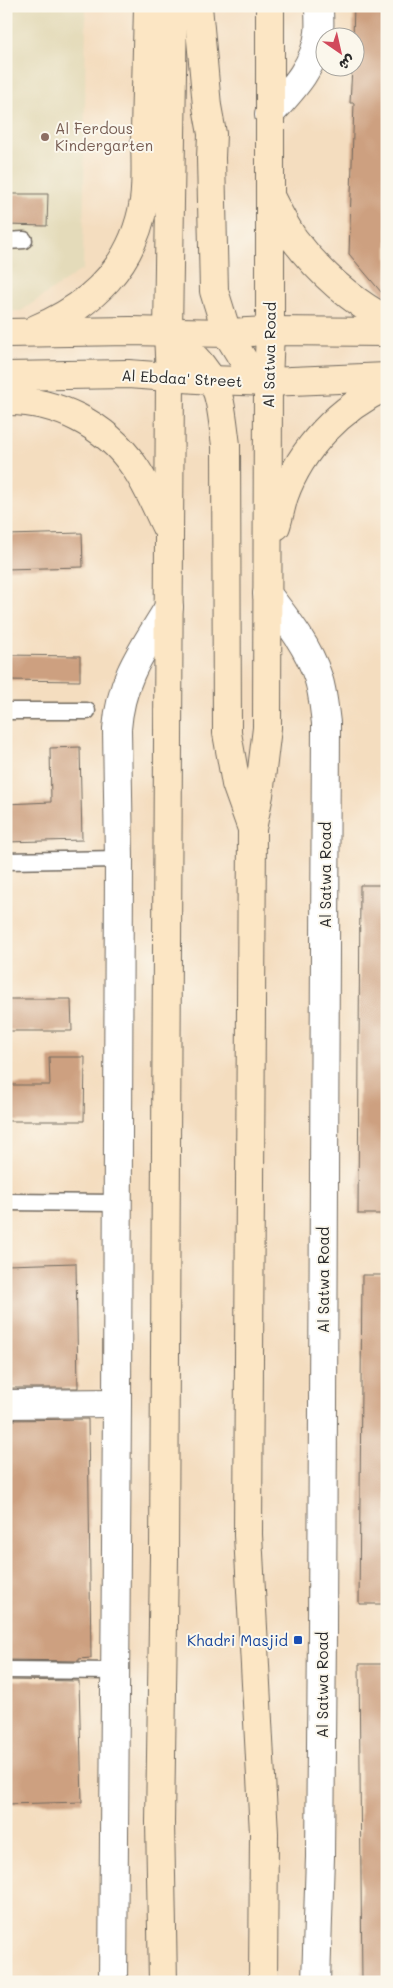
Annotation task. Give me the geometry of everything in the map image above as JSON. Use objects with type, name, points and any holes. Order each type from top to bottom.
[{"type":"main road","points":[[17,333],[59,320],[90,298],[116,270],[135,238],[144,200],[148,6]]},
{"type":"main road","points":[[163,1982],[160,1822],[164,1557],[170,378],[168,332],[173,6]]},
{"type":"main road","points":[[198,6],[207,106],[212,134],[214,292],[228,333],[254,374],[268,382]]},
{"type":"main road","name":"Al Satwa Road","points":[[263,1982],[264,1833],[248,1535],[252,829],[268,728],[270,6]]},
{"type":"main road","points":[[270,196],[293,238],[324,274],[363,307],[387,320]]},
{"type":"main road","points":[[168,332],[199,362],[211,380],[220,401],[226,445],[227,733],[236,784],[252,829]]},
{"type":"main road","points":[[17,333],[387,332]]},
{"type":"main road","name":"Al Ebdaa' Street","points":[[6,376],[128,374],[170,378],[268,382],[387,377]]},
{"type":"main road","points":[[268,567],[284,496],[299,464],[321,434],[347,410],[387,386]]},
{"type":"main road","points":[[6,400],[21,400],[54,407],[85,421],[112,441],[134,466],[169,536]]},
{"type":"street","points":[[269,115],[306,71],[314,53],[319,34],[319,6]]},
{"type":"street","name":"Al Satwa Road","points":[[267,594],[298,635],[309,656],[318,677],[324,700],[326,723],[322,1632],[320,1857],[316,1982]]},
{"type":"street","points":[[113,1982],[118,1203],[119,859],[117,729],[118,710],[125,682],[132,667],[169,607]]},
{"type":"street","points":[[6,1404],[117,1403]]},
{"type":"lane","points":[[6,240],[24,240]]},
{"type":"lane","points":[[6,712],[87,711]]},
{"type":"lane","points":[[6,861],[119,859]]},
{"type":"lane","points":[[6,1202],[118,1203]]},
{"type":"lane","points":[[6,1670],[115,1671]]},
{"type":"shaded area","name":"Al Ferdous Kindergarten","points":[[6,6],[86,6],[83,269],[21,311],[6,311]]},
{"type":"building","points":[[354,6],[387,6],[387,299],[349,254],[354,103],[350,103],[351,78],[366,78],[366,28],[353,28]]},
{"type":"building","points":[[6,194],[48,194],[47,226],[6,225]]},
{"type":"building","points":[[82,533],[83,567],[6,569],[6,535]]},
{"type":"building","points":[[6,655],[80,656],[80,681],[6,680]]},
{"type":"building","points":[[80,747],[82,840],[6,842],[6,804],[51,802],[50,748]]},
{"type":"building","points":[[360,885],[387,885],[387,1214],[358,1214]]},
{"type":"building","points":[[6,999],[71,999],[72,1031],[6,1031]]},
{"type":"building","points":[[49,1057],[85,1057],[84,1121],[6,1121],[6,1085],[50,1085]]},
{"type":"building","points":[[76,1263],[78,1388],[6,1388],[6,1265]]},
{"type":"building","points":[[362,1275],[387,1275],[387,1604],[359,1604]]},
{"type":"building","points":[[88,1419],[91,1658],[79,1659],[79,1661],[6,1660],[6,1420]]},
{"type":"building","points":[[359,1664],[387,1664],[387,1982],[362,1982]]},
{"type":"building","points":[[6,1680],[79,1681],[82,1802],[6,1804]]},
{"type":"place","name":"Al Ferdous Kindergarten","points":[[45,137]]},
{"type":"place","name":"Khadri Masjid","points":[[298,1640]]}]
